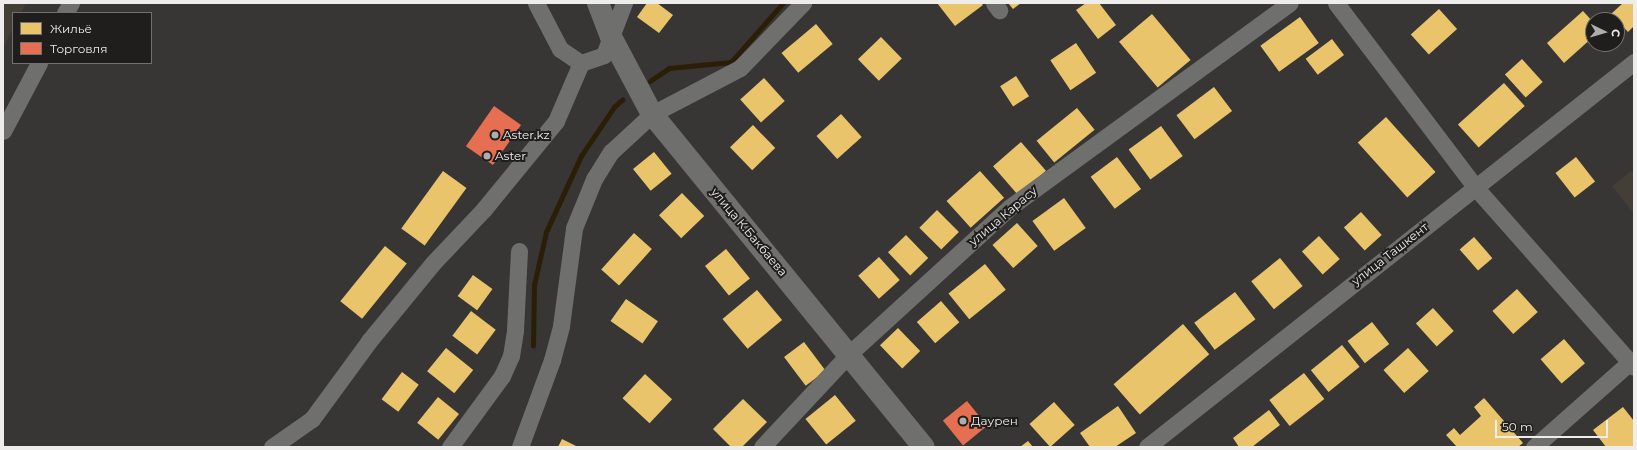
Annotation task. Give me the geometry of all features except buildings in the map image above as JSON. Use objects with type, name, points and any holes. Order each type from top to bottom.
[{"type":"street","points":[[66,12],[71,3]]},
{"type":"street","points":[[536,3],[560,49],[581,63]]},
{"type":"street","name":"улица К.Бакбаева","points":[[598,3],[610,37],[652,114],[924,447]]},
{"type":"street","points":[[272,447],[312,419],[374,335],[433,263],[484,209],[556,121],[581,63],[604,55],[624,3]]},
{"type":"street","points":[[520,447],[552,360],[561,326],[574,228],[582,203],[611,152],[652,114],[740,68],[802,3]]},
{"type":"street","name":"улица Карасу","points":[[762,447],[849,354],[1010,207],[1290,3]]},
{"type":"street","points":[[1336,3],[1475,187],[1632,365],[1534,447]]},
{"type":"street","name":"улица Ташкент","points":[[1147,447],[1634,62]]},
{"type":"street","points":[[3,131],[38,64]]},
{"type":"street","points":[[450,447],[502,376],[511,356],[515,330],[519,251]]},
{"type":"shaded area","points":[[3,3],[26,3],[22,12],[12,12],[12,30],[3,48]]},
{"type":"shaded area","points":[[1634,169],[1634,214],[1612,186]]},
{"type":"waterway","points":[[650,81],[669,68],[731,62],[783,3]]},
{"type":"waterway","points":[[533,346],[534,285],[546,232],[581,156],[614,107],[622,100]]},
{"type":"place","name":"Aster.kz","points":[[495,135]]},
{"type":"place","name":"Aster","points":[[487,156]]},
{"type":"place","name":"Даурен","points":[[963,421]]}]
